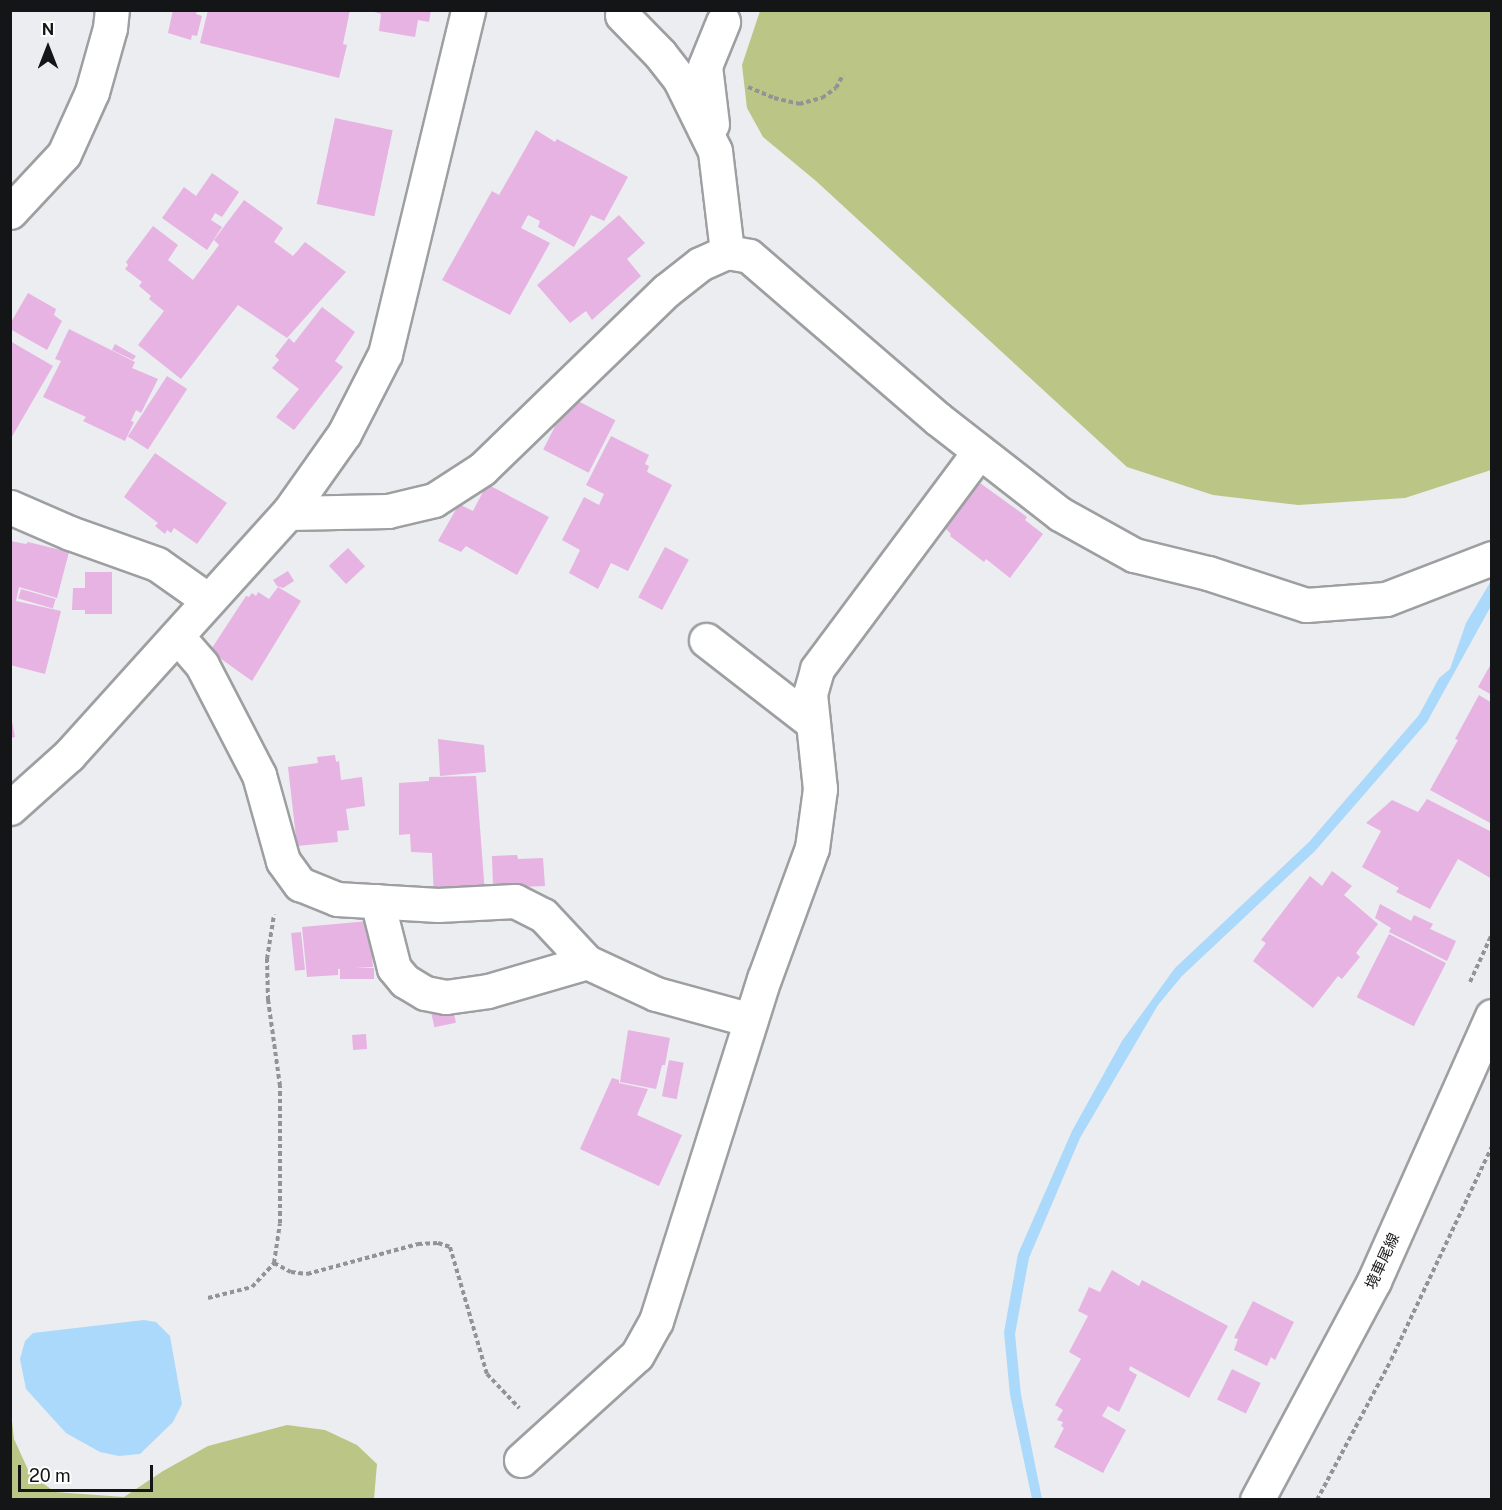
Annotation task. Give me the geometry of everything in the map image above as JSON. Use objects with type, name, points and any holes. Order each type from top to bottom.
[{"type":"street","points":[[10,213],[64,154],[92,92],[110,28],[111,10]]},
{"type":"street","points":[[10,808],[69,755],[288,513],[344,434],[385,354],[468,10]]},
{"type":"street","points":[[609,13],[656,21]]},
{"type":"street","points":[[609,13],[660,54],[698,75]]},
{"type":"street","points":[[723,22],[698,75],[715,151],[727,252]]},
{"type":"street","points":[[288,513],[388,511],[434,500],[482,469],[667,290],[700,264],[727,252],[748,256],[979,452],[1060,514],[1134,555],[1208,573],[1306,605],[1386,599],[1491,558]]},
{"type":"street","points":[[521,1460],[638,1355],[656,1321],[751,1020],[812,848],[820,789],[810,694],[817,669],[979,452]]},
{"type":"street","points":[[10,507],[70,533],[157,564],[208,600]]},
{"type":"street","points":[[177,636],[202,665],[259,775],[283,861],[300,884],[337,899],[438,905],[515,901],[543,915],[587,962],[656,994],[751,1020]]},
{"type":"street","points":[[706,640],[813,723]]},
{"type":"street","points":[[377,901],[387,950],[394,968],[405,981],[425,993],[446,997],[488,991],[587,962]]},
{"type":"street","name":"境車尾線","points":[[1257,1500],[1374,1281],[1491,1016]]},
{"type":"path","points":[[698,75],[720,75],[774,98],[799,104],[822,98],[836,88],[843,75]]},
{"type":"path","points":[[208,1298],[252,1287],[274,1263],[280,1223],[280,1086],[268,1000],[267,959],[276,906],[277,870],[283,861]]},
{"type":"path","points":[[1317,1500],[1391,1360],[1491,1146]]},
{"type":"path","points":[[274,1263],[291,1272],[307,1274],[418,1244],[438,1243],[450,1247],[487,1374],[511,1403],[551,1432]]},
{"type":"green space","points":[[760,11],[1491,11],[1491,470],[1405,498],[1298,505],[1213,495],[1127,467],[816,181],[763,137],[747,108],[742,65]]},
{"type":"green space","points":[[11,1412],[14,1439],[30,1474],[55,1492],[124,1497],[163,1471],[208,1446],[287,1425],[325,1430],[357,1445],[377,1464],[374,1499],[11,1499]]},
{"type":"water","points":[[1491,581],[1491,606],[1427,722],[1315,851],[1182,976],[1158,1005],[1080,1138],[1029,1258],[1015,1334],[1021,1395],[1042,1499],[1032,1499],[1010,1395],[1004,1332],[1018,1254],[1072,1131],[1122,1041],[1175,968],[1309,842],[1419,715],[1439,678],[1450,669],[1466,623]]},
{"type":"water","points":[[144,1320],[156,1322],[170,1336],[182,1404],[173,1422],[140,1454],[119,1456],[100,1452],[66,1433],[26,1389],[20,1359],[25,1341],[33,1333]]},
{"type":"building","points":[[173,10],[197,10],[196,14],[202,16],[197,36],[192,35],[191,40],[168,33]]},
{"type":"building","points":[[208,10],[350,10],[343,44],[347,45],[339,78],[200,43]]},
{"type":"building","points":[[368,10],[431,10],[429,22],[418,20],[415,37],[379,31],[381,14]]},
{"type":"building","points":[[335,118],[393,130],[374,216],[317,204]]},
{"type":"building","points":[[536,130],[555,142],[557,139],[628,177],[604,221],[591,215],[574,247],[538,227],[540,221],[528,215],[521,228],[550,243],[510,315],[442,280],[492,191],[499,195]]},
{"type":"building","points":[[212,173],[239,192],[222,217],[215,213],[211,220],[222,227],[207,250],[162,218],[184,187],[196,196]]},
{"type":"building","points":[[244,200],[283,228],[274,242],[293,256],[305,242],[346,272],[287,338],[238,305],[181,379],[138,345],[164,311],[149,299],[151,296],[139,286],[142,282],[125,269],[128,265],[126,262],[153,226],[178,245],[168,260],[193,280],[219,245],[214,240]]},
{"type":"building","points":[[619,215],[645,243],[627,259],[641,276],[592,320],[586,311],[570,323],[537,285]]},
{"type":"building","points":[[28,293],[56,309],[54,315],[62,321],[47,350],[10,329],[10,324]]},
{"type":"building","points":[[322,307],[355,332],[335,361],[343,367],[294,430],[276,417],[299,389],[272,368],[279,360],[275,356],[289,338],[294,343]]},
{"type":"building","points":[[69,329],[135,362],[132,368],[158,379],[141,413],[136,410],[131,421],[134,422],[125,441],[83,421],[86,417],[43,397],[61,361],[55,359]]},
{"type":"building","points":[[10,341],[53,366],[10,440]]},
{"type":"building","points":[[115,344],[136,356],[133,360],[112,350]]},
{"type":"building","points":[[167,376],[187,389],[148,449],[128,436]]},
{"type":"building","points":[[570,397],[615,420],[589,473],[543,450]]},
{"type":"building","points":[[611,436],[649,455],[645,464],[649,466],[647,472],[672,485],[628,571],[611,563],[598,589],[569,573],[580,550],[562,540],[584,497],[599,505],[604,494],[586,485]]},
{"type":"building","points":[[155,453],[227,503],[197,544],[174,528],[171,533],[167,530],[165,534],[155,526],[158,523],[124,497]]},
{"type":"building","points":[[980,483],[1027,517],[1025,520],[1043,534],[1010,578],[986,559],[984,562],[950,536],[951,534],[945,528]]},
{"type":"building","points":[[487,484],[549,517],[517,575],[466,546],[461,552],[438,541],[459,504],[473,511]]},
{"type":"building","points":[[10,541],[26,544],[28,542],[69,552],[57,598],[19,587],[16,601],[61,611],[45,674],[10,665]]},
{"type":"building","points":[[665,547],[689,560],[662,610],[638,597]]},
{"type":"building","points":[[348,548],[365,566],[346,584],[329,566]]},
{"type":"building","points":[[288,571],[294,581],[283,588],[277,586],[273,580]]},
{"type":"building","points":[[85,572],[112,572],[112,614],[85,614],[85,610],[72,610],[73,588],[85,588]]},
{"type":"building","points":[[278,587],[301,601],[252,681],[210,651],[246,596],[249,597],[252,593],[256,596],[258,592],[269,599]]},
{"type":"building","points":[[21,589],[56,599],[53,609],[18,599]]},
{"type":"building","points":[[1492,662],[1492,695],[1478,687]]},
{"type":"building","points":[[1479,695],[1492,703],[1492,824],[1430,790],[1458,740],[1455,739]]},
{"type":"building","points":[[10,711],[15,737],[10,738]]},
{"type":"building","points":[[438,739],[484,745],[486,772],[440,776]]},
{"type":"building","points":[[335,755],[336,762],[339,761],[341,780],[362,777],[365,806],[346,809],[349,830],[337,831],[338,842],[297,846],[288,767],[318,763],[317,757]]},
{"type":"building","points":[[476,776],[485,893],[434,897],[432,853],[411,852],[410,834],[399,835],[399,783],[429,781],[429,777]]},
{"type":"building","points":[[1427,799],[1492,832],[1492,879],[1458,859],[1430,909],[1396,892],[1399,888],[1362,867],[1381,831],[1366,823],[1392,800],[1418,812]]},
{"type":"building","points":[[517,855],[518,859],[543,858],[545,886],[493,888],[492,856]]},
{"type":"building","points":[[1332,871],[1352,886],[1344,895],[1378,924],[1356,953],[1360,957],[1342,979],[1338,976],[1313,1008],[1253,961],[1266,943],[1261,940],[1310,876],[1322,886]]},
{"type":"building","points":[[1380,904],[1411,921],[1414,915],[1433,924],[1430,929],[1456,941],[1447,961],[1389,932],[1391,928],[1375,918]]},
{"type":"building","points":[[369,921],[373,967],[338,969],[338,975],[307,977],[302,927]]},
{"type":"building","points":[[301,932],[305,970],[295,971],[291,933]]},
{"type":"building","points":[[1389,934],[1446,963],[1414,1026],[1357,997]]},
{"type":"building","points":[[340,968],[374,968],[374,979],[340,979]]},
{"type":"building","points":[[453,1009],[456,1023],[434,1027],[431,1014]]},
{"type":"building","points":[[628,1030],[670,1038],[665,1065],[662,1065],[656,1089],[620,1082]]},
{"type":"building","points":[[366,1034],[367,1049],[353,1050],[352,1035]]},
{"type":"building","points":[[669,1060],[684,1063],[677,1099],[662,1096]]},
{"type":"building","points":[[612,1078],[619,1080],[619,1083],[648,1089],[637,1115],[682,1135],[659,1186],[580,1149]]},
{"type":"building","points":[[1112,1270],[1139,1286],[1142,1280],[1228,1326],[1189,1398],[1130,1366],[1129,1370],[1137,1375],[1119,1412],[1108,1406],[1102,1416],[1126,1430],[1103,1473],[1054,1447],[1064,1428],[1061,1426],[1063,1422],[1057,1420],[1063,1410],[1055,1405],[1081,1359],[1069,1352],[1088,1316],[1078,1311],[1089,1287],[1100,1292]]},
{"type":"building","points":[[1253,1301],[1294,1322],[1275,1360],[1271,1357],[1267,1366],[1234,1350],[1238,1339],[1234,1338]]},
{"type":"building","points":[[1232,1369],[1261,1383],[1246,1414],[1217,1400]]}]
